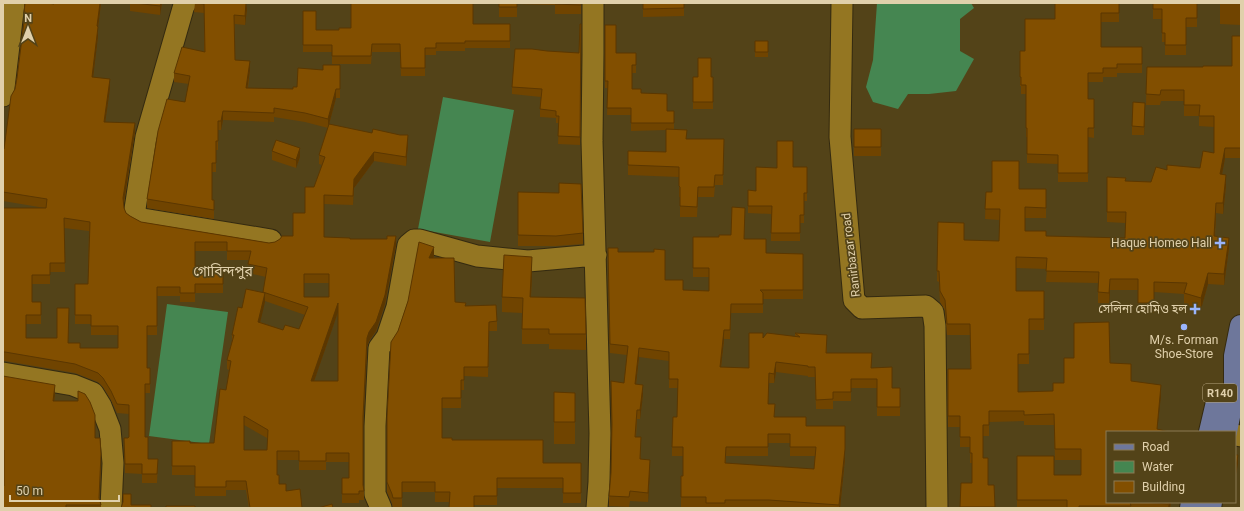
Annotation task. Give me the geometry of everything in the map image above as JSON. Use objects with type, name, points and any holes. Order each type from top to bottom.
[{"type":"main road","name":"R140","points":[[1210,431],[1219,395],[1235,356],[1241,326]]},
{"type":"main road","name":"R140","points":[[1226,431],[1235,386],[1235,356]]},
{"type":"street","points":[[3,96],[14,3]]},
{"type":"street","points":[[186,3],[182,12],[146,137],[135,209],[136,215],[143,219],[270,240]]},
{"type":"street","points":[[593,3],[592,141],[600,433],[597,508]]},
{"type":"street","name":"Ranirbazar road","points":[[842,3],[840,137],[854,300],[862,308],[926,306],[933,312],[935,326],[937,508]]},
{"type":"street","points":[[381,508],[375,494],[375,426],[379,348],[387,336],[397,307],[408,245],[414,240],[420,240],[477,256],[528,261],[596,255]]},
{"type":"street","points":[[3,373],[73,385],[93,393],[101,406],[110,429],[113,463],[110,508]]},
{"type":"water","points":[[877,3],[971,3],[974,8],[960,19],[960,51],[974,59],[956,91],[929,94],[908,94],[898,109],[873,102],[866,87],[873,60]]},
{"type":"water","points":[[443,97],[514,110],[490,242],[418,229]]},
{"type":"water","points":[[167,304],[228,312],[209,444],[149,436]]},
{"type":"building","points":[[25,3],[100,3],[92,77],[110,79],[104,122],[135,123],[123,198],[126,213],[141,222],[269,243],[275,242],[282,236],[293,236],[293,213],[305,213],[305,187],[314,187],[325,157],[319,155],[329,124],[372,133],[373,129],[400,135],[408,135],[406,157],[374,152],[354,179],[353,196],[324,195],[324,237],[387,239],[387,236],[396,236],[385,295],[376,322],[367,338],[363,417],[364,491],[359,491],[359,494],[342,494],[342,478],[349,478],[349,453],[326,453],[326,461],[299,461],[299,451],[277,451],[277,475],[279,475],[279,484],[286,484],[286,491],[300,489],[302,508],[250,508],[246,481],[226,481],[226,487],[195,487],[195,466],[172,466],[172,441],[214,443],[220,389],[226,390],[231,361],[227,360],[234,335],[232,335],[238,307],[242,308],[246,289],[265,293],[258,322],[283,330],[285,325],[299,329],[308,307],[263,292],[267,268],[248,264],[251,251],[227,251],[227,242],[195,242],[195,266],[223,266],[223,284],[195,284],[195,293],[180,293],[180,287],[157,287],[157,326],[147,326],[147,368],[150,368],[150,384],[145,384],[145,437],[148,437],[148,459],[158,459],[157,474],[142,474],[142,464],[125,464],[124,438],[129,437],[129,405],[117,404],[111,391],[98,373],[75,364],[3,352],[3,208],[46,208],[47,199],[3,192],[3,149],[11,96],[15,89],[17,78]],"holes":[[[64,218],[90,222],[88,284],[75,284],[75,315],[91,315],[91,326],[118,326],[118,348],[80,348],[80,343],[68,343],[69,308],[57,308],[57,338],[26,338],[26,315],[41,315],[41,302],[32,302],[32,275],[50,275],[50,263],[65,263]],[[304,274],[329,274],[329,297],[304,297]],[[338,303],[338,381],[311,381]],[[244,416],[268,430],[267,450],[244,450]]]},
{"type":"building","points":[[135,3],[161,3],[160,6]]},
{"type":"building","points":[[194,3],[246,3],[245,16],[234,15],[235,60],[250,61],[246,88],[293,89],[293,87],[297,87],[298,68],[323,70],[323,65],[340,65],[340,89],[336,89],[328,119],[305,113],[274,108],[274,113],[223,111],[221,121],[218,121],[216,163],[212,163],[212,200],[214,200],[214,210],[147,199],[158,131],[167,99],[185,102],[190,76],[174,73],[182,47],[205,52],[204,4]]},
{"type":"building","points":[[351,3],[473,3],[473,24],[510,24],[510,41],[465,41],[465,43],[436,43],[436,48],[425,48],[425,68],[401,68],[400,44],[372,44],[371,56],[332,56],[332,45],[303,45],[303,11],[316,11],[316,30],[339,30],[339,28],[351,28]]},
{"type":"building","points":[[499,3],[517,3],[517,7],[499,7]]},
{"type":"building","points":[[581,3],[581,5],[555,4]]},
{"type":"building","points":[[643,3],[684,3],[684,8],[643,9]]},
{"type":"building","points":[[1055,3],[1119,3],[1119,13],[1101,13],[1101,47],[1142,47],[1142,64],[1117,64],[1117,68],[1103,68],[1103,73],[1088,73],[1088,99],[1094,99],[1094,128],[1088,128],[1088,173],[1058,173],[1058,155],[1027,154],[1026,85],[1021,85],[1020,77],[1020,51],[1025,51],[1025,19],[1055,19]]},
{"type":"building","points":[[1153,3],[1197,3],[1197,18],[1186,18],[1186,45],[1165,45],[1165,33],[1162,33],[1162,9],[1153,9]]},
{"type":"building","points":[[580,24],[580,137],[558,136],[559,116],[556,116],[556,111],[540,109],[542,89],[512,87],[515,49],[579,53]]},
{"type":"building","points":[[605,25],[616,25],[616,53],[636,53],[636,65],[632,65],[632,89],[641,89],[641,93],[667,94],[667,111],[674,111],[674,123],[631,123],[631,108],[607,108],[608,81],[605,81]]},
{"type":"building","points":[[1232,36],[1241,36],[1241,148],[1225,148],[1220,174],[1226,175],[1223,203],[1216,203],[1214,236],[1229,238],[1224,274],[1208,273],[1201,298],[1184,293],[1187,283],[1154,282],[1154,303],[1138,303],[1138,279],[1110,279],[1109,293],[1098,292],[1099,272],[1046,271],[1047,258],[1016,257],[1016,291],[1044,291],[1044,319],[1029,319],[1029,354],[1018,354],[1018,392],[1053,391],[1053,383],[1064,383],[1064,358],[1074,358],[1074,323],[1109,322],[1110,363],[1131,364],[1131,381],[1161,385],[1157,429],[1165,431],[1106,431],[1106,503],[1130,503],[1131,506],[1079,506],[1079,508],[1067,508],[1067,500],[1017,500],[1017,456],[1054,456],[1054,475],[1081,475],[1081,449],[1055,449],[1054,414],[1024,415],[1024,411],[989,411],[989,425],[983,425],[983,458],[988,458],[988,485],[994,485],[995,507],[960,507],[961,483],[972,483],[972,453],[970,453],[970,437],[960,437],[960,416],[948,416],[948,369],[971,369],[970,324],[947,324],[945,300],[940,291],[939,271],[937,271],[938,222],[964,223],[964,240],[999,241],[1000,209],[985,209],[986,192],[992,192],[992,161],[1019,161],[1019,189],[1046,189],[1046,208],[1025,207],[1025,231],[1046,231],[1046,236],[1125,238],[1126,212],[1107,212],[1107,177],[1126,178],[1125,181],[1151,182],[1156,167],[1167,170],[1167,165],[1200,168],[1203,151],[1214,153],[1214,116],[1199,116],[1200,105],[1184,105],[1184,90],[1161,90],[1160,95],[1146,94],[1147,67],[1232,66]]},
{"type":"building","points":[[755,41],[768,41],[768,52],[755,52]]},
{"type":"building","points":[[698,58],[711,58],[713,102],[693,102],[693,77],[698,77]]},
{"type":"building","points":[[1133,102],[1145,103],[1144,127],[1132,126]]},
{"type":"building","points":[[666,129],[687,130],[686,139],[724,139],[723,175],[715,175],[714,187],[698,187],[697,207],[680,206],[679,167],[628,165],[628,151],[666,152]]},
{"type":"building","points":[[854,129],[881,129],[881,147],[854,147]]},
{"type":"building","points":[[276,140],[300,148],[296,160],[272,151]]},
{"type":"building","points":[[777,141],[793,141],[793,167],[807,167],[807,193],[804,193],[804,215],[800,215],[800,233],[771,233],[772,206],[748,206],[748,190],[756,191],[756,167],[777,168]]},
{"type":"building","points":[[559,183],[581,184],[583,233],[556,236],[518,235],[518,192],[559,193]]},
{"type":"building","points":[[732,207],[745,208],[744,239],[766,239],[766,253],[803,254],[803,290],[760,290],[763,293],[763,304],[731,304],[730,330],[724,330],[720,367],[749,368],[749,333],[763,333],[763,338],[767,333],[800,337],[795,333],[827,335],[826,353],[872,353],[871,368],[892,367],[892,388],[900,388],[900,407],[877,407],[877,379],[851,379],[851,392],[833,392],[833,399],[816,400],[815,367],[776,362],[774,374],[769,373],[768,404],[775,404],[774,417],[806,417],[806,426],[845,426],[845,449],[839,505],[769,500],[725,500],[725,503],[706,503],[706,497],[681,497],[683,447],[672,447],[673,417],[677,417],[678,379],[669,379],[669,352],[639,348],[635,384],[643,385],[640,410],[637,410],[635,437],[641,437],[640,459],[650,460],[648,493],[630,491],[629,497],[609,496],[612,424],[611,381],[624,383],[628,346],[610,344],[608,248],[618,248],[618,252],[654,252],[654,249],[665,250],[665,280],[683,280],[683,290],[709,291],[709,268],[693,268],[693,237],[719,237],[719,235],[731,235]],"holes":[[[768,434],[790,434],[790,447],[816,447],[814,469],[725,463],[726,447],[768,447]]]},
{"type":"building","points":[[419,242],[434,247],[429,258],[454,258],[455,302],[466,303],[465,306],[496,305],[497,321],[489,322],[488,367],[464,367],[464,380],[461,380],[461,398],[442,398],[442,438],[452,438],[452,440],[543,440],[543,463],[581,463],[581,493],[563,493],[563,478],[497,478],[497,496],[474,496],[474,508],[449,508],[450,492],[435,492],[435,482],[402,482],[402,498],[393,498],[387,482],[387,417],[391,342],[398,331],[408,301]]},
{"type":"building","points":[[504,255],[532,257],[530,297],[585,298],[586,334],[549,334],[549,329],[522,329],[523,298],[502,297]]},
{"type":"building","points":[[3,376],[55,385],[53,401],[78,401],[78,391],[85,394],[95,415],[95,438],[100,438],[101,454],[99,498],[101,505],[66,505],[66,508],[3,508]]},
{"type":"building","points":[[554,392],[575,393],[575,422],[554,422]]},
{"type":"building","points":[[1236,455],[1238,455],[1236,466]]},
{"type":"building","points":[[123,494],[131,494],[131,505],[151,505],[151,508],[121,508]]},
{"type":"building","points":[[332,504],[333,508],[318,508]]},
{"type":"building","points":[[166,506],[195,506],[195,508],[166,508]]},
{"type":"place","name":"Haque Homeo Hall","points":[[1220,243]]},
{"type":"place","name":"সেলিনা হোমিও হল","points":[[1195,309]]},
{"type":"place","name":"M/s. Forman Shoe-Store","points":[[1184,327]]},
{"type":"district","name":"গোবিন্দপুর","points":[[223,271]]}]
